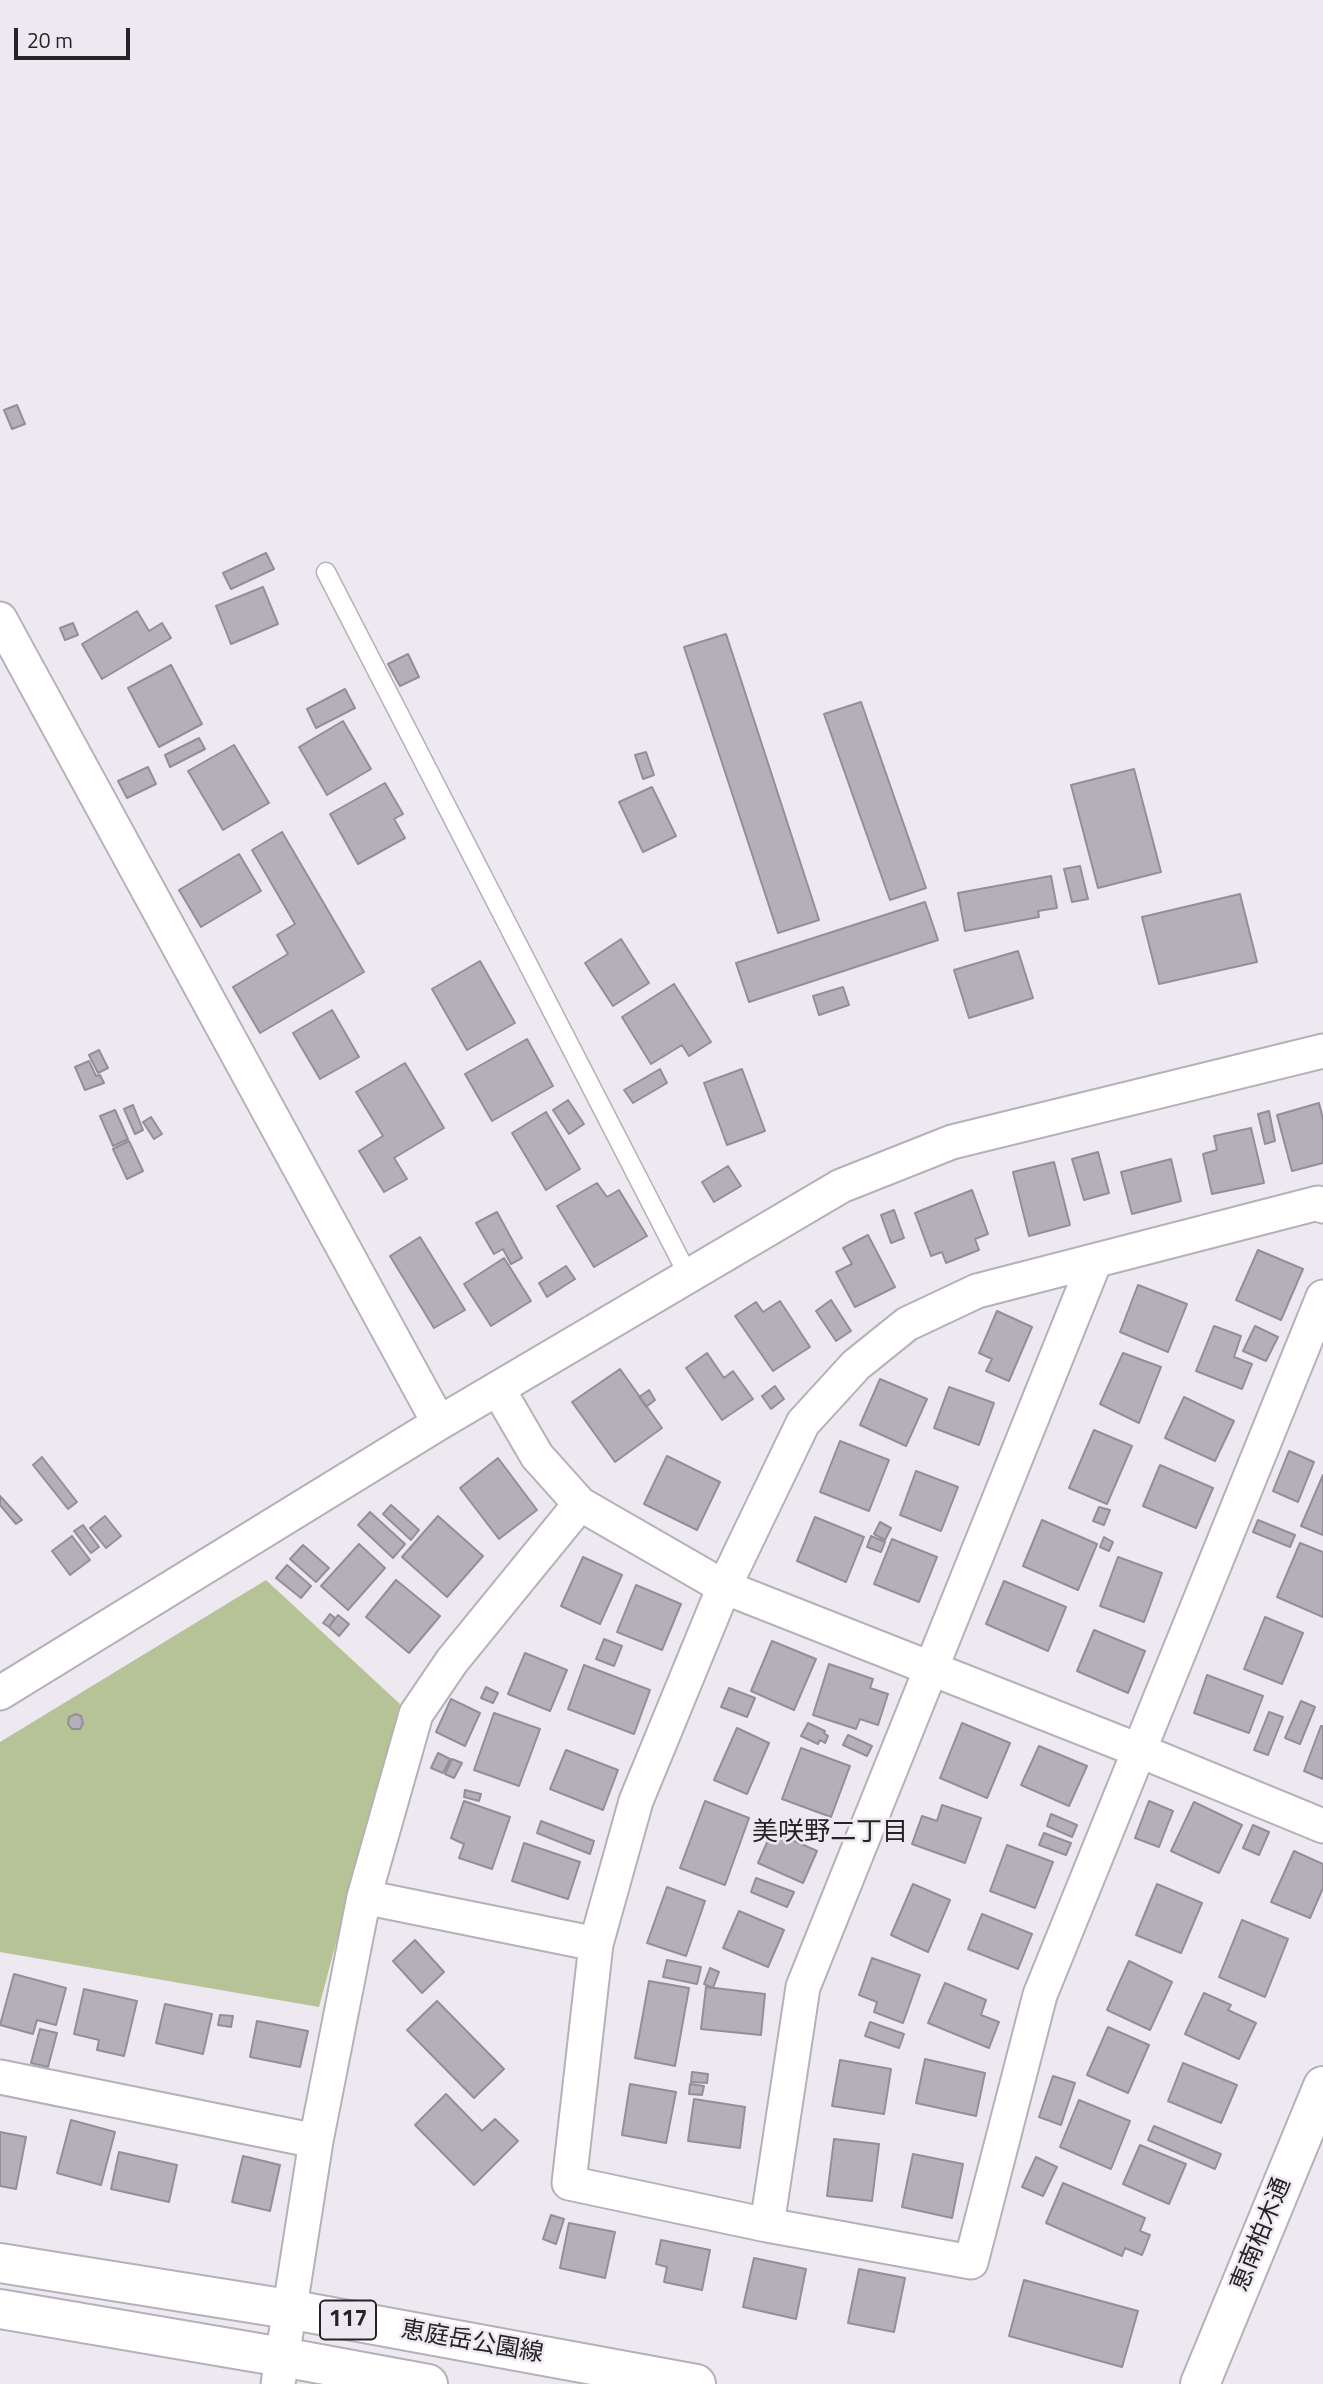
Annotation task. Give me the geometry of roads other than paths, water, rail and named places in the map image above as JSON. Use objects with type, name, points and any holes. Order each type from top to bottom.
[{"type":"main road","name":"恵南柏木通","points":[[1200,2384],[1323,2086]]},
{"type":"main road","name":"恵庭岳公園線","points":[[0,2263],[288,2309],[696,2384]]},
{"type":"main road","name":"恵庭岳公園線","points":[[0,2309],[280,2370],[428,2384]]},
{"type":"street","points":[[0,619],[439,1423]]},
{"type":"street","points":[[0,1693],[439,1423],[841,1186],[952,1142],[1323,1051]]},
{"type":"street","points":[[1323,1206],[1318,1203],[977,1291],[907,1324],[856,1365],[803,1423],[724,1587],[636,1801],[596,1944],[569,2183],[767,2225],[971,2262],[1040,1995],[1323,1297]]},
{"type":"street","points":[[767,2225],[803,1987],[1095,1261]]},
{"type":"street","points":[[498,1389],[537,1456],[580,1504],[724,1587],[1138,1749],[1323,1826]]},
{"type":"street","points":[[280,2370],[316,2141],[364,1897],[416,1714],[452,1661],[580,1504]]},
{"type":"street","points":[[364,1897],[596,1944]]},
{"type":"street","points":[[0,2077],[316,2141]]},
{"type":"lane","points":[[326,572],[688,1275]]},
{"type":"district","name":"美咲野二丁目","points":[[830,1834]]}]
